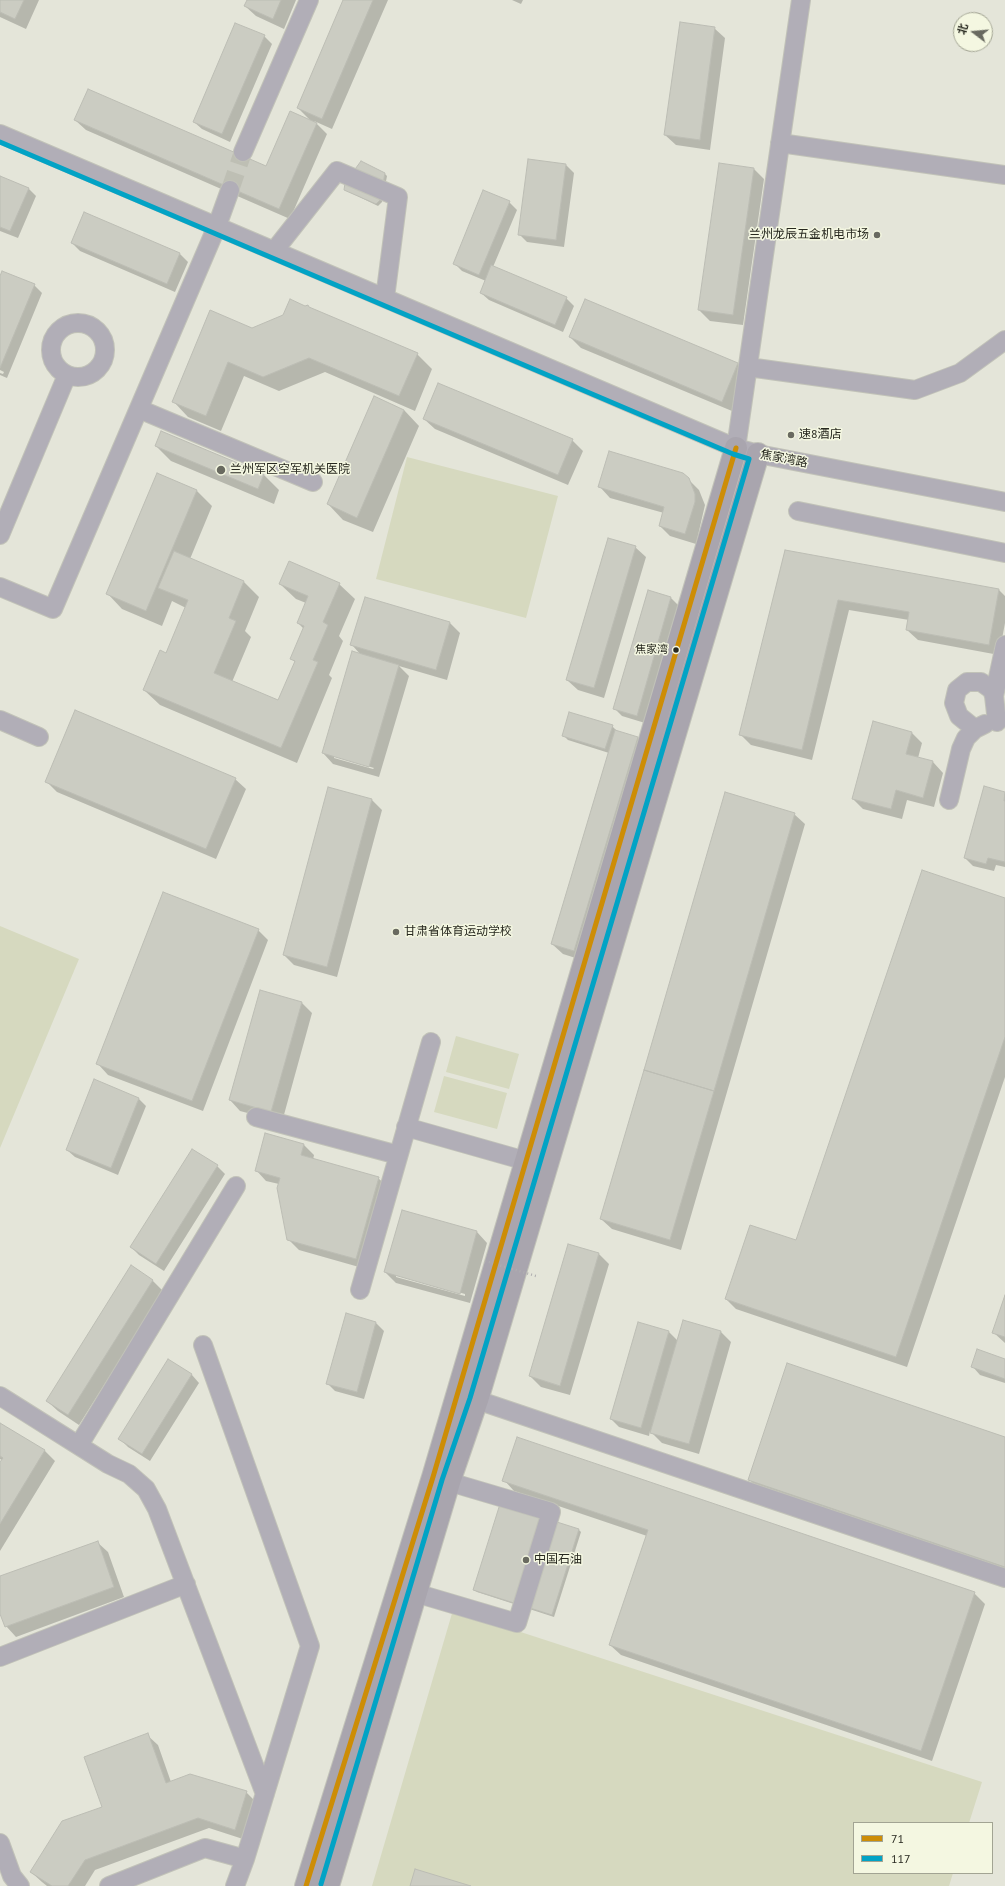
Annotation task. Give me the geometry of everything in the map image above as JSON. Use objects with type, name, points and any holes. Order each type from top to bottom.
[{"type":"main road","points":[[328,1886],[408,1591],[441,1479],[526,1161],[736,448]]},
{"type":"main road","points":[[441,1479],[476,1400],[758,454]]},
{"type":"main road","points":[[306,1886],[408,1591]]},
{"type":"street","points":[[243,152],[309,0]]},
{"type":"street","points":[[736,448],[801,0]]},
{"type":"street","name":"焦家湾路","points":[[0,134],[736,448],[758,454],[1005,502]]},
{"type":"street","points":[[780,143],[1005,175]]},
{"type":"street","points":[[274,251],[337,171],[398,197],[385,298]]},
{"type":"street","points":[[0,587],[53,609],[217,226],[230,190]]},
{"type":"street","points":[[748,367],[915,390],[960,373],[1005,340]]},
{"type":"street","points":[[0,535],[67,375]]},
{"type":"street","points":[[139,409],[313,482]]},
{"type":"street","points":[[798,511],[1005,553]]},
{"type":"street","points":[[994,696],[1005,645]]},
{"type":"street","points":[[949,800],[961,749],[966,738],[975,729],[986,724],[1001,723],[992,690],[981,682],[967,682],[957,690],[954,703],[959,716],[975,729]]},
{"type":"street","points":[[0,720],[39,737]]},
{"type":"street","points":[[360,1290],[431,1042]]},
{"type":"street","points":[[256,1116],[398,1155]]},
{"type":"street","points":[[406,1127],[526,1161]]},
{"type":"street","points":[[79,1445],[236,1186]]},
{"type":"street","points":[[203,1345],[310,1646],[245,1859],[235,1886]]},
{"type":"street","points":[[0,1396],[108,1464],[129,1474],[146,1489],[158,1509],[265,1794]]},
{"type":"street","points":[[476,1400],[1005,1578]]},
{"type":"street","points":[[408,1591],[517,1623],[551,1512],[441,1479]]},
{"type":"street","points":[[0,1657],[186,1584]]},
{"type":"street","points":[[0,1843],[12,1876],[20,1886]]},
{"type":"street","points":[[110,1886],[205,1848],[245,1859]]},
{"type":"path","points":[[485,1261],[536,1276]]},
{"type":"green space","points":[[407,457],[558,496],[526,618],[376,579]]},
{"type":"green space","points":[[0,926],[79,959],[0,1148]]},
{"type":"green space","points":[[456,1036],[519,1054],[509,1089],[446,1072]]},
{"type":"green space","points":[[444,1076],[507,1093],[497,1129],[434,1112]]},
{"type":"green space","points":[[453,1610],[982,1782],[969,1822],[853,1822],[853,1874],[953,1874],[949,1886],[372,1886]]},
{"type":"building","points":[[0,0],[24,0],[15,19],[0,12]]},
{"type":"building","points":[[247,0],[281,0],[273,19],[244,6]]},
{"type":"building","points":[[343,0],[373,0],[322,119],[297,108]]},
{"type":"building","points":[[680,22],[715,27],[700,140],[664,135]]},
{"type":"building","points":[[235,23],[265,35],[222,134],[193,122]]},
{"type":"building","points":[[88,89],[266,166],[290,111],[317,123],[279,209],[74,120]]},
{"type":"building","points":[[528,159],[566,164],[556,240],[518,235]]},
{"type":"building","points":[[361,161],[385,173],[380,200],[376,204],[344,190],[345,183]]},
{"type":"building","points":[[719,163],[754,168],[733,315],[698,310]]},
{"type":"building","points":[[0,176],[29,188],[10,231],[0,227]]},
{"type":"building","points":[[483,190],[510,201],[479,275],[453,264]]},
{"type":"building","points":[[84,212],[180,253],[167,284],[71,243]]},
{"type":"building","points":[[491,265],[567,297],[555,325],[480,293]]},
{"type":"building","points":[[2,271],[35,284],[0,368],[0,276]]},
{"type":"building","points":[[290,299],[305,306],[308,305],[309,307],[418,353],[399,396],[309,358],[263,377],[228,362],[206,416],[172,402],[210,310],[252,328],[283,315]]},
{"type":"building","points":[[585,299],[738,363],[722,402],[569,337]]},
{"type":"building","points":[[438,383],[573,439],[558,475],[423,419]]},
{"type":"building","points":[[374,396],[404,410],[357,518],[327,504]]},
{"type":"building","points":[[161,431],[264,474],[258,489],[155,446]]},
{"type":"building","points":[[609,451],[683,473],[689,478],[695,494],[695,502],[685,534],[659,526],[664,507],[598,487]]},
{"type":"building","points":[[157,473],[197,490],[146,611],[106,594]]},
{"type":"building","points":[[608,538],[636,546],[594,688],[566,680]]},
{"type":"building","points":[[785,550],[999,589],[989,645],[906,630],[909,612],[838,600],[802,750],[739,735]]},
{"type":"building","points":[[174,551],[244,581],[229,618],[236,621],[214,673],[278,700],[295,661],[290,659],[304,626],[297,623],[308,596],[279,584],[289,561],[340,583],[323,622],[328,625],[313,660],[318,662],[281,748],[143,690],[160,650],[166,653],[188,600],[158,588]]},
{"type":"building","points":[[648,590],[671,597],[637,716],[613,709]]},
{"type":"building","points":[[365,597],[450,622],[436,670],[350,645]]},
{"type":"building","points":[[352,651],[399,665],[369,767],[322,753]]},
{"type":"building","points":[[75,710],[236,778],[206,849],[45,782]]},
{"type":"building","points":[[569,712],[613,725],[605,749],[562,736]]},
{"type":"building","points":[[873,721],[912,732],[906,754],[933,761],[923,798],[896,790],[891,809],[852,799]]},
{"type":"building","points":[[615,730],[638,737],[574,951],[551,944]]},
{"type":"building","points":[[984,786],[1005,792],[1005,862],[988,858],[986,864],[964,858]]},
{"type":"building","points":[[328,787],[372,799],[327,967],[283,955]]},
{"type":"building","points":[[725,792],[795,813],[714,1091],[644,1070]]},
{"type":"building","points":[[922,870],[1005,898],[1005,1037],[896,1357],[725,1299],[750,1225],[796,1240]]},
{"type":"building","points":[[163,892],[259,929],[192,1101],[96,1064]]},
{"type":"building","points":[[260,990],[302,1002],[271,1112],[229,1100]]},
{"type":"building","points":[[644,1070],[714,1091],[670,1240],[600,1219]]},
{"type":"building","points":[[94,1079],[139,1098],[111,1168],[66,1150]]},
{"type":"building","points":[[265,1133],[304,1144],[301,1155],[379,1177],[356,1259],[287,1240],[277,1188],[280,1178],[255,1171]]},
{"type":"building","points":[[192,1149],[218,1165],[156,1264],[130,1247]]},
{"type":"building","points":[[402,1210],[477,1231],[460,1294],[384,1272]]},
{"type":"building","points":[[568,1244],[599,1253],[560,1386],[529,1376]]},
{"type":"building","points":[[131,1265],[153,1280],[68,1415],[46,1401]]},
{"type":"building","points":[[1005,1295],[1005,1337],[992,1333]]},
{"type":"building","points":[[346,1313],[376,1322],[357,1392],[326,1384]]},
{"type":"building","points":[[683,1320],[721,1331],[689,1444],[650,1433]]},
{"type":"building","points":[[638,1322],[669,1331],[641,1428],[610,1419]]},
{"type":"building","points":[[977,1349],[1005,1359],[1005,1379],[971,1367]]},
{"type":"building","points":[[168,1359],[192,1374],[142,1454],[118,1439]]},
{"type":"building","points":[[787,1363],[1005,1437],[1005,1567],[748,1480]]},
{"type":"building","points":[[0,1423],[45,1450],[0,1524],[0,1462],[3,1458],[0,1456]]},
{"type":"building","points":[[517,1437],[975,1592],[921,1751],[609,1645],[648,1530],[502,1481]]},
{"type":"building","name":"中国石油","points":[[500,1504],[579,1529],[552,1615],[473,1590]]},
{"type":"building","points":[[98,1541],[114,1587],[5,1627],[0,1614],[0,1576]]},
{"type":"building","points":[[148,1733],[166,1783],[190,1774],[247,1791],[235,1830],[198,1818],[85,1860],[68,1886],[52,1886],[30,1872],[62,1821],[102,1807],[84,1757]]},
{"type":"building","points":[[415,1869],[471,1886],[410,1886]]},
{"type":"tunnel","points":[[230,190],[243,152]]},
{"type":"transit line","name":"117","points":[[0,142],[733,454],[749,459],[470,1398],[442,1480],[321,1884]]},
{"type":"transit line","name":"71","points":[[306,1886],[433,1477],[736,448]]},
{"type":"place","name":"兰州龙辰五金机电市场","points":[[877,235]]},
{"type":"place","name":"速8酒店","points":[[791,435]]},
{"type":"place","name":"兰州军区空军机关医院","points":[[221,470]]},
{"type":"place","name":"焦家湾","points":[[676,650]]},
{"type":"place","name":"甘肃省体育运动学校","points":[[396,932]]},
{"type":"place","name":"中国石油","points":[[526,1560]]}]
